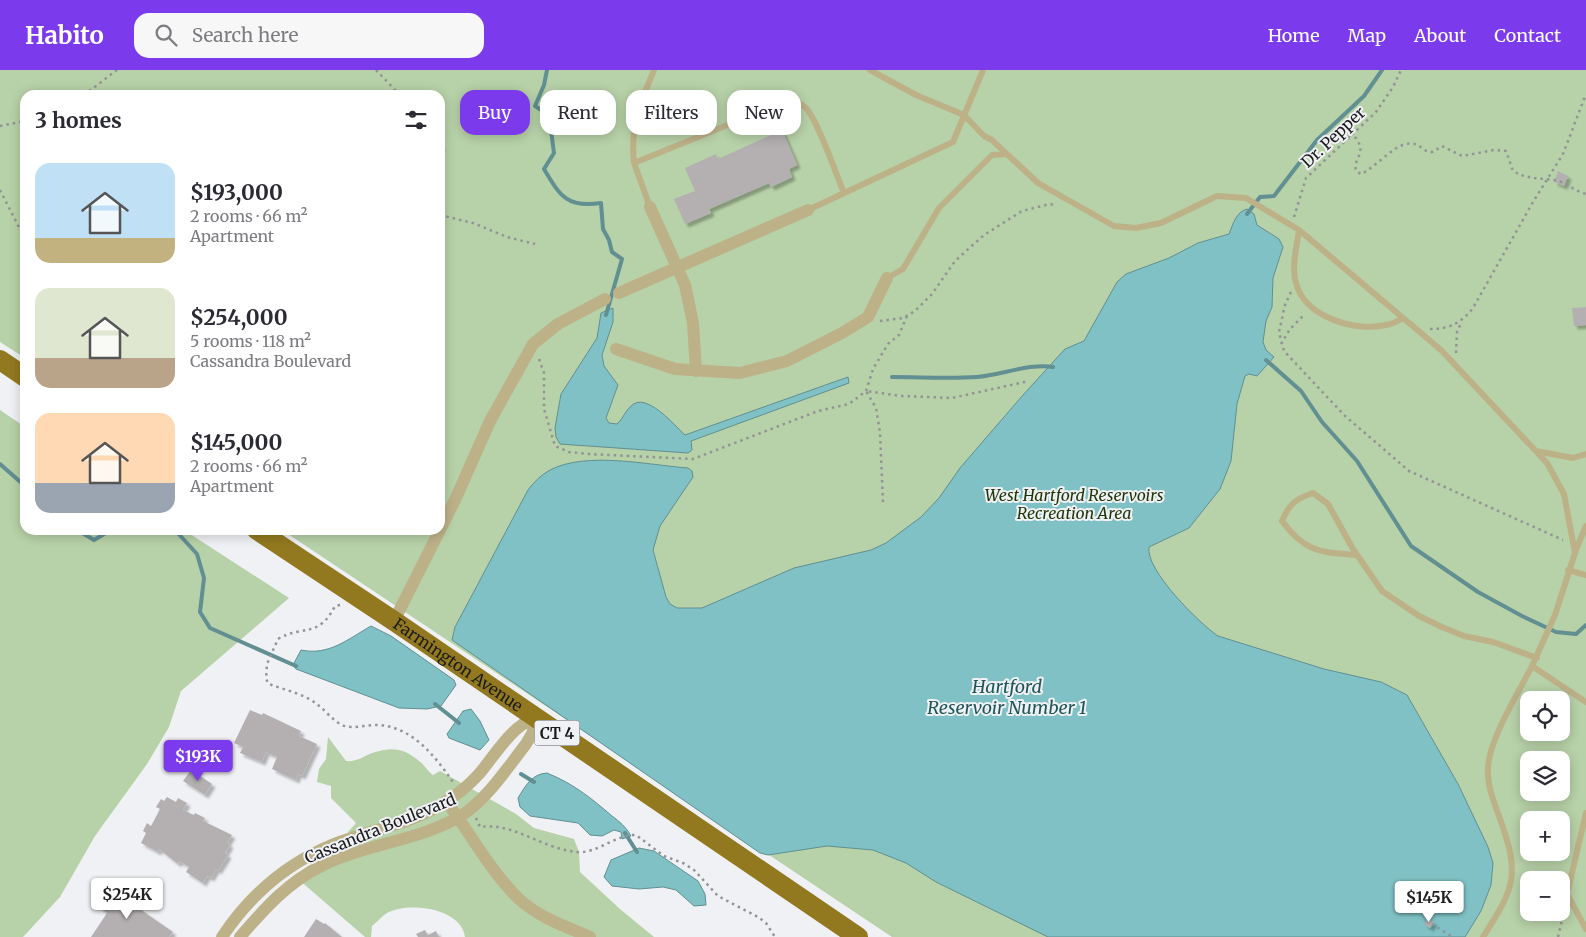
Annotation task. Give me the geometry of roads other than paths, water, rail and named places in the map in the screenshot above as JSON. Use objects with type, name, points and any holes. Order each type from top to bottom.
[{"type":"main road","points":[[0,360],[20,374]]},
{"type":"main road","name":"Farmington Avenue","points":[[264,535],[394,621],[858,937]]},
{"type":"street","points":[[650,207],[685,286],[694,323],[696,371]]},
{"type":"street","points":[[619,293],[808,210]]},
{"type":"street","points":[[616,350],[663,366],[696,371],[740,373],[787,361],[868,317],[887,278]]},
{"type":"street","points":[[445,518],[490,420],[533,344],[558,324],[605,299]]},
{"type":"street","points":[[394,621],[437,535]]},
{"type":"street","name":"Cassandra Boulevard","points":[[227,935],[266,884],[290,866],[334,844],[422,815],[446,801],[477,776],[516,728],[534,718]]},
{"type":"street","name":"Cassandra Boulevard","points":[[240,937],[271,900],[304,875],[324,864],[408,838],[458,817],[470,809],[526,744],[533,732],[534,718]]},
{"type":"street","points":[[446,801],[492,868],[521,900],[557,922],[590,937]]},
{"type":"lane","points":[[650,207],[634,163],[632,142],[634,124],[654,70]]},
{"type":"lane","points":[[870,70],[916,95],[964,115],[984,136],[1038,183],[1114,226],[1136,228],[1161,223],[1217,196],[1228,195],[1246,198],[1299,230],[1416,328],[1462,371],[1547,463],[1564,494],[1575,553]]},
{"type":"lane","points":[[808,210],[953,142],[983,70]]},
{"type":"lane","points":[[634,163],[784,102],[793,101],[806,108],[813,120],[844,193]]},
{"type":"lane","points":[[887,278],[903,269],[938,208],[972,177],[992,155],[1006,154]]},
{"type":"lane","points":[[1299,230],[1295,260],[1296,283],[1304,300],[1313,308],[1331,319],[1368,326],[1386,326],[1404,318]]},
{"type":"lane","points":[[605,299],[619,293]]},
{"type":"lane","points":[[1536,451],[1573,458],[1586,454]]},
{"type":"lane","points":[[1356,555],[1308,548],[1294,536],[1282,520],[1287,508],[1298,498],[1313,494],[1328,504],[1356,555],[1382,592],[1419,616],[1464,636],[1493,642],[1536,658]]},
{"type":"lane","points":[[1483,937],[1505,903],[1513,875],[1511,851],[1490,792],[1488,767],[1492,746],[1544,644],[1555,615],[1568,570],[1586,526]]},
{"type":"lane","points":[[1568,570],[1586,575]]},
{"type":"lane","points":[[1532,666],[1586,702]]},
{"type":"lane","points":[[1586,813],[1567,894],[1586,929]]},
{"type":"water","name":"Hartford Reservoir Number 1","points":[[1247,209],[1254,214],[1257,225],[1279,239],[1283,247],[1273,278],[1272,307],[1266,321],[1263,342],[1266,350],[1274,357],[1257,376],[1249,374],[1245,376],[1237,404],[1231,461],[1220,489],[1189,528],[1149,547],[1150,557],[1164,582],[1175,596],[1218,636],[1324,669],[1381,682],[1407,695],[1458,784],[1488,847],[1493,863],[1491,885],[1481,911],[1465,937],[1048,937],[936,882],[906,863],[873,850],[827,846],[768,855],[760,853],[452,640],[455,627],[528,490],[544,474],[565,464],[599,460],[618,461],[688,468],[692,471],[693,477],[660,526],[653,550],[666,597],[670,604],[677,608],[702,608],[794,568],[871,550],[886,543],[921,517],[939,498],[960,468],[1065,349],[1084,341],[1117,282],[1126,274],[1169,258],[1198,243],[1229,234],[1240,213]]},
{"type":"water","points":[[613,308],[613,322],[602,355],[604,366],[618,385],[606,418],[609,423],[617,424],[631,406],[637,403],[644,403],[660,411],[685,435],[848,377],[849,383],[691,441],[692,450],[688,453],[560,444],[556,437],[555,428],[561,394],[597,338],[601,313]]},
{"type":"water","points":[[371,626],[391,636],[454,680],[456,685],[441,706],[427,709],[399,708],[296,669],[293,665],[301,650],[321,651],[346,641]]},
{"type":"water","points":[[471,709],[480,721],[489,740],[480,750],[449,738],[447,734],[463,711]]},
{"type":"water","points":[[547,773],[566,782],[589,797],[620,823],[631,836],[622,839],[621,832],[614,830],[602,836],[590,835],[578,823],[530,816],[520,807],[518,798],[533,778]]},
{"type":"water","points":[[639,848],[654,851],[698,881],[705,894],[706,905],[694,906],[676,890],[663,887],[639,889],[612,886],[604,877],[611,860]]},
{"type":"waterway","points":[[547,70],[544,85],[535,106],[549,115],[554,153],[544,169],[560,193],[572,202],[580,204],[601,203],[603,229],[609,240],[612,252],[622,259],[606,315]]},
{"type":"waterway","points":[[1247,214],[1260,197],[1274,196],[1317,140],[1364,96],[1382,70]]},
{"type":"waterway","points":[[1266,360],[1301,391],[1322,422],[1357,461],[1411,546],[1478,592],[1556,632],[1576,634],[1586,625]]},
{"type":"waterway","points":[[892,377],[977,377],[1025,368],[1053,367]]},
{"type":"waterway","points":[[0,464],[20,482]]},
{"type":"waterway","points":[[86,535],[94,540],[102,535]]},
{"type":"waterway","points":[[180,535],[197,554],[204,578],[200,612],[210,628],[296,666]]},
{"type":"waterway","points":[[435,704],[459,723]]},
{"type":"waterway","points":[[521,774],[534,782]]},
{"type":"waterway","points":[[625,833],[637,852]]},
{"type":"park label","name":"West Hartford Reservoirs Recreation Area","points":[[1074,504]]}]
